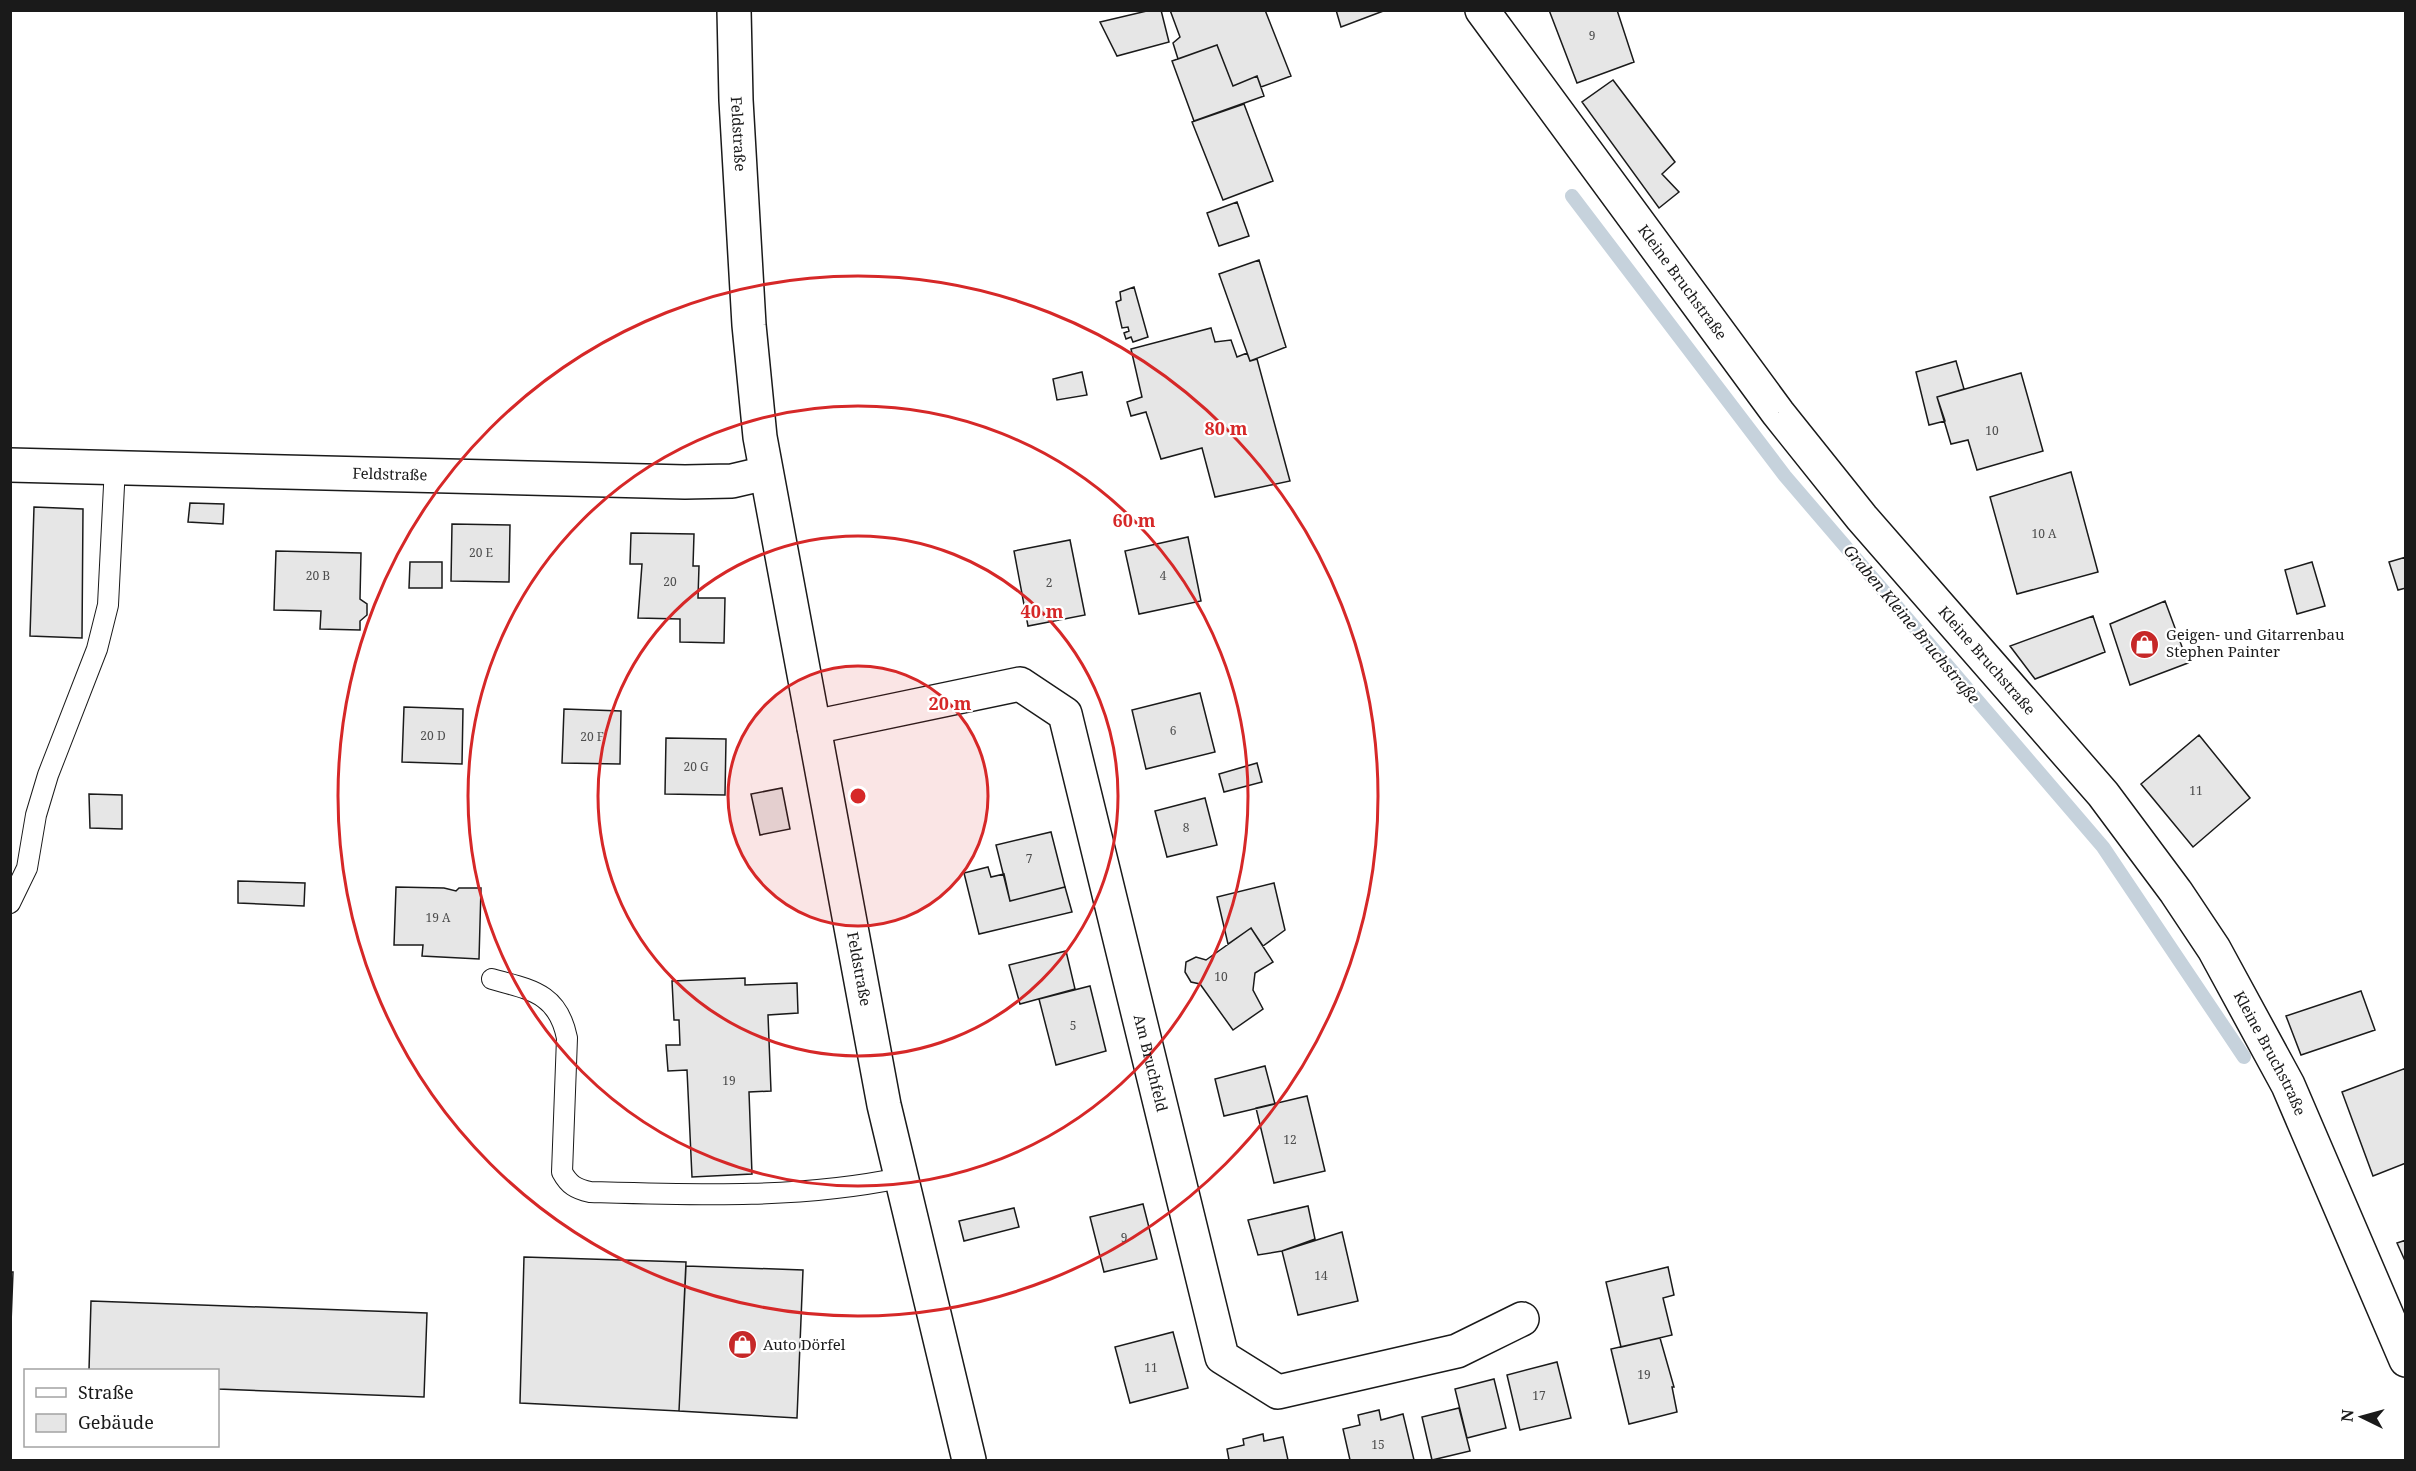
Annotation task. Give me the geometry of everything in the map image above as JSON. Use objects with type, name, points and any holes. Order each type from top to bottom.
[{"type":"street","name":"Feldstraße","points":[[734,10],[736,100],[752,366],[766,473],[900,1178],[969,1461]]},
{"type":"street","name":"Kleine Bruchstraße","points":[[1482,10],[1778,413],[1870,527],[2103,794],[2176,892],[2214,948],[2288,1085],[2406,1360]]},
{"type":"street","name":"Feldstraße","points":[[10,465],[685,482],[732,481],[766,473]]},
{"type":"street","name":"Am Bruchfeld","points":[[814,727],[1020,684],[1065,714],[1222,1357],[1278,1392],[1457,1352],[1522,1319]]},
{"type":"lane","points":[[10,903],[27,868],[36,814],[45,785],[98,649],[108,605],[115,466]]},
{"type":"lane","points":[[492,979],[532,991],[550,1001],[564,1025],[567,1038],[562,1172],[567,1182],[577,1189],[590,1192],[704,1195],[859,1186],[900,1178]]},
{"type":"building","points":[[1151,10],[1161,10],[1169,42],[1117,56],[1100,22]]},
{"type":"building","points":[[1170,10],[1265,10],[1291,76],[1261,87],[1257,76],[1233,86],[1217,45],[1178,59],[1173,43],[1180,37]]},
{"type":"building","points":[[1336,10],[1386,10],[1341,27]]},
{"type":"building","points":[[1549,10],[1617,10],[1634,62],[1577,83]]},
{"type":"building","points":[[1217,45],[1233,86],[1257,76],[1264,96],[1194,121],[1172,61]]},
{"type":"building","points":[[1613,80],[1675,162],[1662,174],[1679,192],[1659,208],[1582,102]]},
{"type":"building","points":[[1244,104],[1273,181],[1223,200],[1192,122]]},
{"type":"building","points":[[1237,202],[1249,236],[1219,246],[1207,213]]},
{"type":"building","points":[[1259,260],[1286,347],[1250,361],[1219,274]]},
{"type":"building","points":[[1134,287],[1148,337],[1133,342],[1131,337],[1126,339],[1124,333],[1129,331],[1128,327],[1122,328],[1116,302],[1121,300],[1120,292]]},
{"type":"building","points":[[1211,328],[1215,342],[1231,340],[1237,357],[1247,353],[1250,361],[1257,359],[1290,481],[1215,497],[1202,448],[1161,459],[1146,412],[1131,416],[1127,402],[1142,397],[1131,349]]},
{"type":"building","points":[[1956,361],[1964,389],[1937,397],[1945,421],[1929,425],[1916,372]]},
{"type":"building","points":[[1082,372],[1087,395],[1057,400],[1053,379]]},
{"type":"building","points":[[2021,373],[2043,451],[1977,470],[1968,440],[1951,444],[1937,397]]},
{"type":"building","points":[[2071,472],[2098,572],[2017,594],[1990,497]]},
{"type":"building","points":[[190,503],[224,504],[223,524],[188,522]]},
{"type":"building","points":[[34,507],[83,509],[82,638],[30,636]]},
{"type":"building","points":[[452,524],[510,525],[509,582],[451,581]]},
{"type":"building","points":[[631,533],[694,534],[693,566],[699,566],[698,598],[725,598],[724,643],[680,642],[680,619],[638,618],[642,564],[630,564]]},
{"type":"building","points":[[1188,537],[1201,601],[1139,614],[1125,551]]},
{"type":"building","points":[[1070,540],[1085,615],[1028,626],[1014,551]]},
{"type":"building","points":[[276,551],[361,553],[360,599],[367,604],[367,615],[360,621],[360,630],[320,629],[321,611],[274,610]]},
{"type":"building","points":[[2406,557],[2406,588],[2398,590],[2389,562]]},
{"type":"building","points":[[410,562],[442,562],[442,588],[409,588]]},
{"type":"building","points":[[2312,562],[2325,606],[2297,614],[2285,570]]},
{"type":"building","points":[[2165,601],[2188,663],[2130,685],[2110,624]]},
{"type":"building","points":[[2093,616],[2105,652],[2035,679],[2010,646]]},
{"type":"building","points":[[1200,693],[1215,752],[1146,769],[1132,710]]},
{"type":"building","points":[[404,707],[463,709],[462,764],[402,762]]},
{"type":"building","points":[[564,709],[621,711],[620,764],[562,763]]},
{"type":"building","points":[[2199,735],[2250,798],[2193,847],[2141,784]]},
{"type":"building","points":[[666,738],[726,739],[725,795],[665,794]]},
{"type":"building","points":[[1257,763],[1262,782],[1224,792],[1219,774]]},
{"type":"building","points":[[782,788],[790,829],[760,835],[751,794]]},
{"type":"building","points":[[89,794],[122,795],[122,829],[90,828]]},
{"type":"building","points":[[1205,798],[1217,845],[1167,857],[1155,811]]},
{"type":"building","points":[[1051,832],[1065,887],[1010,901],[996,845]]},
{"type":"building","points":[[988,867],[991,877],[1004,874],[1010,901],[1065,887],[1072,912],[979,934],[964,873]]},
{"type":"building","points":[[238,881],[305,883],[304,906],[238,903]]},
{"type":"building","points":[[1274,883],[1285,930],[1263,946],[1251,928],[1228,944],[1217,897]]},
{"type":"building","points":[[396,887],[444,888],[456,891],[459,888],[481,888],[479,959],[422,956],[423,945],[394,945]]},
{"type":"building","points":[[1251,928],[1273,962],[1255,973],[1253,990],[1263,1009],[1233,1030],[1200,984],[1191,982],[1185,972],[1186,962],[1196,957],[1206,960]]},
{"type":"building","points":[[1066,951],[1075,989],[1020,1004],[1009,965]]},
{"type":"building","points":[[745,978],[745,985],[797,983],[798,1013],[768,1015],[771,1091],[749,1092],[752,1174],[692,1177],[687,1070],[668,1071],[666,1045],[680,1045],[679,1020],[674,1020],[672,981]]},
{"type":"building","points":[[1090,986],[1106,1051],[1056,1065],[1039,999]]},
{"type":"building","points":[[2361,991],[2375,1030],[2301,1055],[2286,1016]]},
{"type":"building","points":[[1265,1066],[1275,1104],[1224,1116],[1215,1079]]},
{"type":"building","points":[[2406,1068],[2406,1163],[2373,1176],[2342,1092]]},
{"type":"building","points":[[1307,1096],[1325,1171],[1274,1183],[1256,1108]]},
{"type":"building","points":[[1143,1204],[1157,1259],[1104,1272],[1090,1217]]},
{"type":"building","points":[[1308,1206],[1315,1239],[1282,1251],[1258,1255],[1248,1220]]},
{"type":"building","points":[[1014,1208],[1019,1227],[964,1241],[959,1221]]},
{"type":"building","points":[[1342,1232],[1358,1301],[1298,1315],[1282,1251]]},
{"type":"building","points":[[2406,1240],[2406,1263],[2397,1243]]},
{"type":"building","points":[[524,1257],[686,1262],[679,1411],[520,1403]]},
{"type":"building","name":"Auto Dörfel","points":[[686,1266],[803,1270],[797,1418],[679,1411]]},
{"type":"building","points":[[1668,1267],[1674,1295],[1663,1298],[1672,1335],[1621,1347],[1606,1282]]},
{"type":"building","points":[[10,1272],[13,1272],[10,1349]]},
{"type":"building","points":[[91,1301],[427,1313],[424,1397],[219,1389],[219,1369],[89,1369]]},
{"type":"building","points":[[1173,1332],[1188,1388],[1130,1403],[1115,1347]]},
{"type":"building","points":[[1660,1338],[1674,1387],[1672,1387],[1677,1412],[1629,1424],[1611,1349]]},
{"type":"building","points":[[1557,1362],[1571,1418],[1520,1430],[1507,1375]]},
{"type":"building","points":[[1494,1379],[1506,1428],[1467,1438],[1455,1389]]},
{"type":"building","points":[[1459,1408],[1470,1451],[1432,1460],[1422,1417]]},
{"type":"building","points":[[1379,1410],[1381,1420],[1403,1414],[1414,1460],[1350,1460],[1343,1429],[1360,1425],[1358,1415]]},
{"type":"building","points":[[1263,1434],[1264,1441],[1283,1437],[1288,1460],[1229,1460],[1227,1449],[1244,1445],[1243,1439]]},
{"type":"waterway","name":"Graben Kleine Bruchstraße","points":[[1572,196],[1785,476],[2103,847],[2244,1057]]},
{"type":"place","name":"Geigen- und Gitarrenbau Stephen Painter","points":[[2145,644]]},
{"type":"place","name":"Auto Dörfel","points":[[742,1345]]}]
